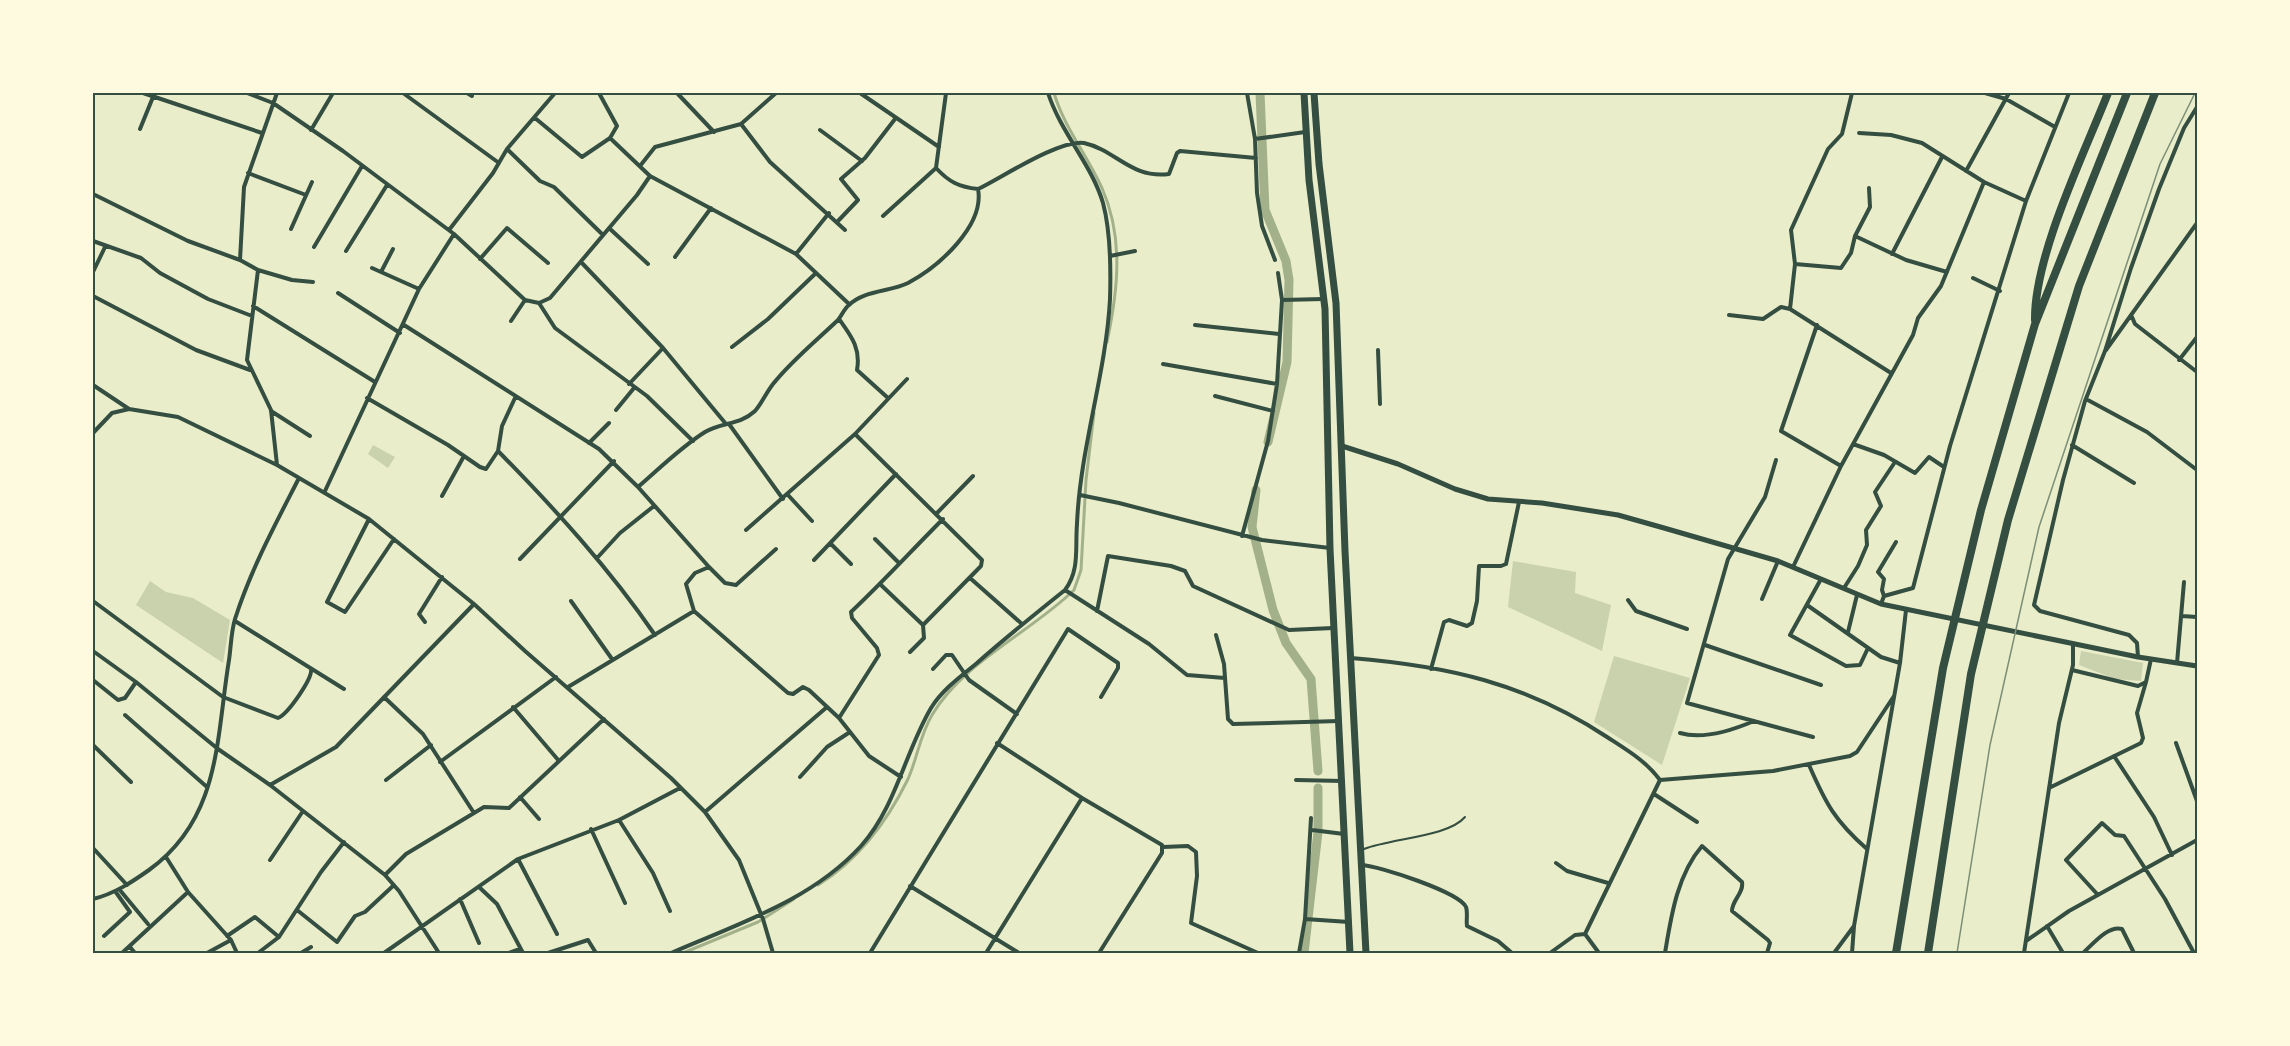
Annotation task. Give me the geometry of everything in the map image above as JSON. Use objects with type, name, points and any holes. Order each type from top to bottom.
[{"type":"highway","points":[[1304,93],[1309,180],[1328,351],[1330,549],[1350,953]]},
{"type":"highway","points":[[1314,93],[1321,179],[1336,303],[1366,953]]},
{"type":"highway","points":[[2035,324],[2034,299],[2054,231],[2108,93]]},
{"type":"highway","points":[[1896,953],[1943,668],[1981,510],[2035,324],[2127,93]]},
{"type":"highway","points":[[1928,953],[1971,674],[2008,520],[2079,286],[2155,93]]},
{"type":"highway","points":[[1309,180],[1321,179]]},
{"type":"highway","points":[[1328,351],[1338,351]]},
{"type":"highway","points":[[1330,446],[1342,446]]},
{"type":"highway","points":[[1342,772],[1356,771]]},
{"type":"highway","points":[[1344,800],[1358,798]]},
{"type":"street","points":[[143,93],[262,133]]},
{"type":"street","points":[[247,93],[273,104],[362,166],[454,234],[525,300],[539,303],[550,298],[650,176]]},
{"type":"street","points":[[240,260],[244,187],[277,93]]},
{"type":"street","points":[[310,130],[333,93]]},
{"type":"street","points":[[403,93],[500,164]]},
{"type":"street","points":[[467,93],[472,96]]},
{"type":"street","points":[[448,230],[500,164],[507,149],[555,93]]},
{"type":"street","points":[[535,118],[582,157],[610,138],[617,126],[599,93]]},
{"type":"street","points":[[677,93],[714,132]]},
{"type":"street","points":[[640,166],[656,147],[741,124],[776,93]]},
{"type":"street","points":[[860,93],[939,147]]},
{"type":"street","points":[[884,216],[936,168],[946,93]]},
{"type":"street","points":[[671,953],[763,919],[819,880],[860,847],[901,777],[931,709],[964,675],[1065,590],[1076,563],[1084,496],[1084,451],[1110,302],[1111,256],[1103,203],[1048,93]]},
{"type":"street","points":[[1247,93],[1255,138],[1257,194],[1262,226],[1275,260]]},
{"type":"street","points":[[1790,309],[1795,264],[1791,230],[1828,149],[1842,134],[1852,93]]},
{"type":"street","points":[[1985,93],[2006,99],[2055,127]]},
{"type":"street","points":[[1965,171],[2009,93]]},
{"type":"street","points":[[1884,596],[1913,588],[1944,467],[2026,201],[2069,93]]},
{"type":"street","points":[[140,129],[153,97]]},
{"type":"street","points":[[2138,657],[2137,643],[2129,635],[2038,611],[2034,607],[2072,445],[2086,399],[2105,351],[2143,234],[2184,128],[2197,107]]},
{"type":"street","points":[[838,221],[858,200],[841,179],[862,161],[895,119]]},
{"type":"street","points":[[741,124],[770,162],[838,221],[845,230]]},
{"type":"street","points":[[820,130],[862,161]]},
{"type":"street","points":[[1255,138],[1305,132]]},
{"type":"street","points":[[1859,133],[1911,139],[1922,143],[1984,182],[2026,201]]},
{"type":"street","points":[[610,138],[650,176],[796,254],[849,304]]},
{"type":"street","points":[[936,168],[947,180],[961,187],[978,189],[1044,153],[1073,144],[1083,143],[1146,174],[1169,174],[1180,151],[1256,158]]},
{"type":"street","points":[[507,149],[540,182],[555,187],[603,235]]},
{"type":"street","points":[[1892,254],[1942,157]]},
{"type":"street","points":[[314,247],[362,166]]},
{"type":"street","points":[[248,173],[306,195]]},
{"type":"street","points":[[291,229],[312,182]]},
{"type":"street","points":[[1793,567],[1841,466],[1913,335],[1918,318],[1947,272],[1984,182]]},
{"type":"street","points":[[346,251],[387,185]]},
{"type":"street","points":[[1795,264],[1841,268],[1851,253],[1855,236],[1870,207],[1869,188]]},
{"type":"street","points":[[638,487],[708,430],[743,420],[755,410],[773,384],[801,353],[839,319],[849,304],[875,292],[907,284],[944,260],[953,251],[976,212],[981,201],[978,189]]},
{"type":"street","points":[[93,194],[188,241],[240,260],[258,270],[313,282]]},
{"type":"street","points":[[675,257],[711,208]]},
{"type":"street","points":[[796,254],[829,213]]},
{"type":"street","points":[[2105,351],[2132,317],[2152,283],[2197,223]]},
{"type":"street","points":[[480,259],[507,228],[548,263]]},
{"type":"street","points":[[609,228],[648,264]]},
{"type":"street","points":[[325,491],[344,455],[367,398],[404,325],[419,289],[454,234]]},
{"type":"street","points":[[1855,236],[1892,254],[1947,272]]},
{"type":"street","points":[[93,241],[141,258],[160,273],[208,299],[252,316]]},
{"type":"street","points":[[93,272],[105,247]]},
{"type":"street","points":[[381,272],[393,249]]},
{"type":"street","points":[[1111,256],[1135,251]]},
{"type":"street","points":[[581,262],[663,348],[727,424],[783,499]]},
{"type":"street","points":[[372,268],[419,289]]},
{"type":"street","points":[[258,270],[247,360],[271,410],[277,465]]},
{"type":"street","points":[[732,347],[768,320],[816,273]]},
{"type":"street","points":[[1243,536],[1268,441],[1277,384],[1282,300],[1278,273]]},
{"type":"street","points":[[1973,278],[2000,291]]},
{"type":"street","points":[[338,293],[400,333]]},
{"type":"street","points":[[93,305],[95,297],[196,350],[251,370]]},
{"type":"street","points":[[1282,300],[1324,299]]},
{"type":"street","points":[[511,321],[525,300]]},
{"type":"street","points":[[539,303],[555,328],[653,401],[693,441]]},
{"type":"street","points":[[253,306],[375,382]]},
{"type":"street","points":[[1729,315],[1763,319],[1781,307],[1790,309],[1891,373]]},
{"type":"street","points":[[2132,317],[2135,324],[2197,372]]},
{"type":"street","points":[[839,319],[856,343],[859,358],[857,370],[888,398]]},
{"type":"street","points":[[404,325],[614,461],[725,583],[736,585],[776,549]]},
{"type":"street","points":[[1195,325],[1279,334]]},
{"type":"street","points":[[1817,325],[1781,431],[1841,466]]},
{"type":"street","points":[[2179,360],[2197,337]]},
{"type":"street","points":[[629,384],[663,348]]},
{"type":"street","points":[[1378,350],[1380,404]]},
{"type":"street","points":[[1163,364],[1277,384]]},
{"type":"street","points":[[746,530],[855,434],[907,379]]},
{"type":"street","points":[[93,385],[129,409]]},
{"type":"street","points":[[616,410],[634,388]]},
{"type":"street","points":[[1215,396],[1273,411]]},
{"type":"street","points":[[367,398],[486,469],[498,451],[502,426],[515,398]]},
{"type":"street","points":[[2086,399],[2147,432],[2197,470]]},
{"type":"street","points":[[93,432],[112,413],[129,409],[178,417],[277,465],[325,491],[369,519],[442,576],[705,812],[735,852],[763,919],[773,953]]},
{"type":"street","points":[[271,410],[310,436]]},
{"type":"street","points":[[589,443],[609,423]]},
{"type":"street","points":[[855,434],[982,560],[981,566],[923,625]]},
{"type":"street","points":[[1853,444],[1915,473],[1929,457],[1944,467]]},
{"type":"street","points":[[2072,445],[2134,483]]},
{"type":"street","points":[[1342,446],[1398,464],[1455,489],[1488,499],[1618,515],[1778,561],[1881,604],[2138,657],[2197,666]]},
{"type":"street","points":[[498,451],[561,515],[620,584],[655,635]]},
{"type":"street","points":[[442,496],[464,456]]},
{"type":"street","points":[[1776,460],[1765,497],[1750,525],[1733,548],[1687,703],[1813,737]]},
{"type":"street","points":[[520,559],[614,461]]},
{"type":"street","points":[[1844,589],[1858,566],[1867,544],[1866,530],[1881,506],[1875,492],[1895,462]]},
{"type":"street","points":[[814,560],[897,474]]},
{"type":"street","points":[[937,513],[974,476]]},
{"type":"street","points":[[93,899],[128,885],[166,857],[192,827],[218,749],[223,697],[235,621],[262,548],[299,478]]},
{"type":"street","points":[[788,495],[812,521]]},
{"type":"street","points":[[1084,496],[1243,536],[1330,549]]},
{"type":"street","points":[[1431,669],[1444,622],[1449,620],[1467,626],[1472,623],[1477,602],[1479,566],[1506,564],[1519,502]]},
{"type":"street","points":[[597,558],[620,533],[654,506]]},
{"type":"street","points":[[369,519],[326,599],[345,612],[393,539]]},
{"type":"street","points":[[839,718],[867,675],[879,651],[850,614],[881,585],[899,563],[943,519]]},
{"type":"street","points":[[875,538],[899,563]]},
{"type":"street","points":[[1881,604],[1884,596],[1882,590],[1884,579],[1878,572],[1896,542]]},
{"type":"street","points":[[831,543],[851,564]]},
{"type":"street","points":[[1097,611],[1108,556],[1171,566],[1185,571],[1193,586],[1289,630],[1335,628]]},
{"type":"street","points":[[1762,599],[1778,561]]},
{"type":"street","points":[[709,567],[695,573],[686,584],[694,611],[788,693],[792,694],[803,687],[839,718],[869,756],[901,777]]},
{"type":"street","points":[[425,622],[419,614],[442,576]]},
{"type":"street","points":[[970,578],[1022,624]]},
{"type":"street","points":[[1821,579],[1790,635],[1846,666],[1860,665],[1868,648]]},
{"type":"street","points":[[2177,664],[2184,582]]},
{"type":"street","points":[[881,585],[923,625],[924,638],[910,652]]},
{"type":"street","points":[[1065,590],[1160,651],[1187,675],[1225,678]]},
{"type":"street","points":[[1848,632],[1857,595]]},
{"type":"street","points":[[1628,600],[1636,611],[1687,629]]},
{"type":"street","points":[[93,601],[223,697],[269,715],[282,717],[311,675],[311,669]]},
{"type":"street","points":[[571,601],[612,659]]},
{"type":"street","points":[[270,785],[336,747],[474,604]]},
{"type":"street","points":[[1807,605],[1868,648],[1900,663]]},
{"type":"street","points":[[1852,953],[1854,926],[1909,610]]},
{"type":"street","points":[[568,687],[694,611]]},
{"type":"street","points":[[2182,616],[2197,617]]},
{"type":"street","points":[[235,621],[344,689]]},
{"type":"street","points":[[870,953],[1068,629],[1118,663],[1118,668],[1101,697]]},
{"type":"street","points":[[1216,635],[1224,664],[1228,719],[1233,724],[1337,722]]},
{"type":"street","points":[[2024,953],[2059,723],[2072,670],[2073,643]]},
{"type":"street","points":[[1705,645],[1821,685]]},
{"type":"street","points":[[93,651],[385,875],[440,953]]},
{"type":"street","points":[[933,669],[949,654],[969,680],[1017,714]]},
{"type":"street","points":[[1351,658],[1489,680],[1527,693],[1565,711],[1635,755],[1660,780],[1716,778],[1809,765],[1854,754],[1894,695]]},
{"type":"street","points":[[2049,788],[2143,741],[2137,713],[2151,659]]},
{"type":"street","points":[[2072,670],[2136,686],[2146,682]]},
{"type":"street","points":[[440,762],[556,677]]},
{"type":"street","points":[[93,680],[118,700],[125,698],[136,682]]},
{"type":"street","points":[[384,697],[418,728],[474,813]]},
{"type":"street","points":[[513,707],[559,761]]},
{"type":"street","points":[[705,812],[827,707]]},
{"type":"street","points":[[125,715],[207,787]]},
{"type":"street","points":[[385,875],[406,854],[474,813],[489,806],[503,810],[509,808],[604,719]]},
{"type":"street","points":[[1680,733],[1702,735],[1736,729],[1754,721]]},
{"type":"street","points":[[800,777],[827,747],[850,732]]},
{"type":"street","points":[[997,743],[1082,798],[1161,845],[1188,846],[1196,852],[1194,916],[1191,923],[1258,953]]},
{"type":"street","points":[[2176,743],[2197,801]]},
{"type":"street","points":[[386,780],[431,745]]},
{"type":"street","points":[[93,746],[131,782]]},
{"type":"street","points":[[2114,756],[2154,817],[2172,855]]},
{"type":"street","points":[[1809,765],[1826,804],[1839,823],[1867,849]]},
{"type":"street","points":[[1296,780],[1343,781]]},
{"type":"street","points":[[1585,934],[1660,780]]},
{"type":"street","points":[[384,953],[518,859],[619,819],[680,788]]},
{"type":"street","points":[[1654,794],[1697,822]]},
{"type":"street","points":[[520,797],[539,819]]},
{"type":"street","points":[[986,953],[1082,798]]},
{"type":"street","points":[[270,860],[303,811]]},
{"type":"street","points":[[1299,953],[1308,919],[1311,818]]},
{"type":"street","points":[[619,819],[653,873],[670,911]]},
{"type":"street","points":[[2098,895],[2066,860],[2102,824],[2115,835],[2124,836],[2165,899],[2194,953]]},
{"type":"street","points":[[591,829],[625,903]]},
{"type":"street","points":[[1312,830],[1345,834]]},
{"type":"street","points":[[2026,941],[2098,895],[2197,840]]},
{"type":"street","points":[[258,953],[279,937],[321,872],[344,842]]},
{"type":"street","points":[[1099,953],[1162,853],[1161,845]]},
{"type":"street","points":[[1665,953],[1674,902],[1700,847],[1703,846],[1742,882],[1743,888],[1732,905],[1732,911],[1768,940],[1770,943],[1767,953]]},
{"type":"street","points":[[93,848],[128,885]]},
{"type":"street","points":[[166,857],[188,892],[231,940],[237,953]]},
{"type":"street","points":[[518,859],[557,934]]},
{"type":"street","points":[[1556,863],[1566,871],[1608,883]]},
{"type":"street","points":[[1362,865],[1442,891],[1461,902],[1466,908],[1467,926],[1498,941],[1512,953]]},
{"type":"street","points":[[297,910],[337,942],[355,916],[365,912],[394,885]]},
{"type":"street","points":[[910,886],[1019,953]]},
{"type":"street","points":[[478,887],[497,904],[521,951],[509,953]]},
{"type":"street","points":[[117,890],[148,924]]},
{"type":"street","points":[[104,936],[129,912],[117,890]]},
{"type":"street","points":[[122,953],[188,892]]},
{"type":"street","points":[[460,899],[479,943]]},
{"type":"street","points":[[227,936],[255,917],[279,937]]},
{"type":"street","points":[[1308,919],[1349,922]]},
{"type":"street","points":[[1834,953],[1854,926]]},
{"type":"street","points":[[2048,926],[2063,953]]},
{"type":"street","points":[[2083,953],[2110,930],[2118,928],[2122,929],[2134,953]]},
{"type":"street","points":[[1550,953],[1575,935],[1585,934]]},
{"type":"street","points":[[1585,934],[1599,953]]},
{"type":"street","points":[[207,953],[231,940]]},
{"type":"street","points":[[548,953],[588,940],[596,953]]},
{"type":"street","points":[[130,947],[135,953]]},
{"type":"street","points":[[301,953],[311,947]]},
{"type":"lane","points":[[1361,850],[1389,840],[1444,831],[1465,817]]},
{"type":"green space","points":[[373,445],[395,457],[388,468],[368,454]]},
{"type":"green space","points":[[1513,561],[1576,572],[1575,593],[1611,605],[1602,651],[1508,607]]},
{"type":"green space","points":[[150,581],[166,592],[193,598],[230,620],[223,663],[136,605]]},
{"type":"green space","points":[[2081,651],[2143,663],[2141,681],[2115,679],[2079,665]]},
{"type":"green space","points":[[1614,656],[1690,678],[1662,765],[1594,722]]},
{"type":"waterway","points":[[1054,93],[1064,118],[1102,188],[1114,226],[1116,284],[1107,342]]},
{"type":"waterway","points":[[1260,93],[1265,210],[1286,261],[1289,280],[1287,362],[1268,442]]},
{"type":"waterway","points":[[818,885],[859,852],[881,825],[908,779],[928,723],[945,696],[979,663],[1057,606],[1074,590],[1081,570],[1086,480],[1094,413]]},
{"type":"waterway","points":[[1256,490],[1252,527],[1273,610],[1286,643],[1311,679],[1318,771]]},
{"type":"waterway","points":[[1304,953],[1318,832],[1318,788]]},
{"type":"waterway","points":[[683,953],[758,922],[794,899]]},
{"type":"tram line","points":[[1957,953],[1990,745],[2039,527],[2160,164],[2195,93]]}]
